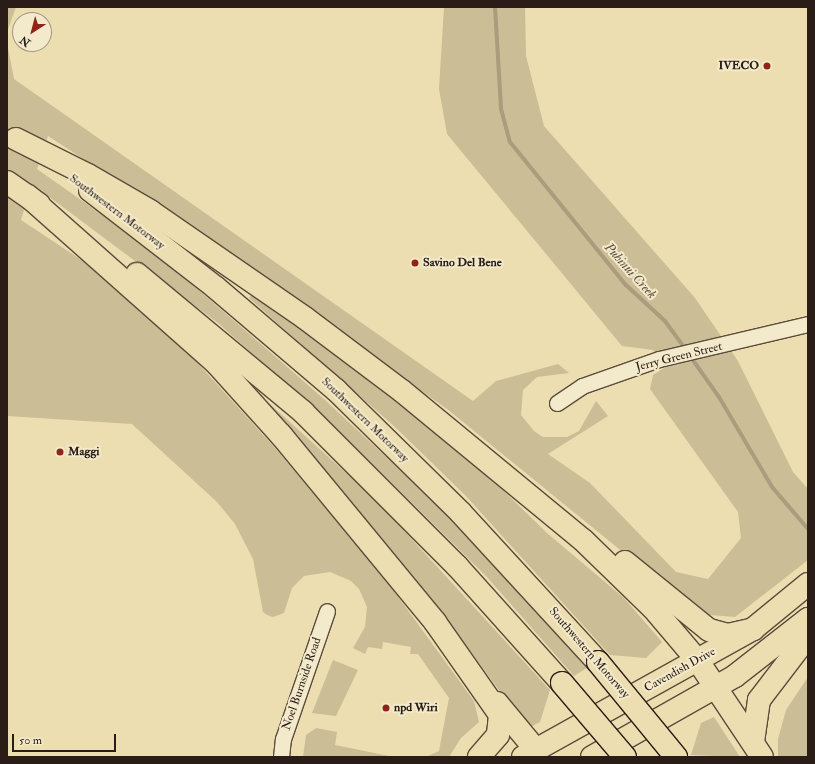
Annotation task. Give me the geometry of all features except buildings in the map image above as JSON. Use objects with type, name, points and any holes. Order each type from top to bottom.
[{"type":"main road","points":[[11,136],[150,212],[305,318],[457,434],[583,540],[653,608],[718,686],[757,750]]},
{"type":"main road","name":"Southwestern Motorway","points":[[41,153],[215,287],[336,390],[461,513],[598,662],[676,757]]},
{"type":"main road","points":[[7,182],[141,277],[303,412],[457,566],[562,683],[625,757]]},
{"type":"main road","points":[[28,196],[216,364],[353,520],[534,755]]},
{"type":"main road","points":[[583,540],[602,547],[624,562],[709,630],[728,634],[753,629]]},
{"type":"main road","name":"Cavendish Drive","points":[[534,755],[753,629],[808,584]]},
{"type":"main road","points":[[592,757],[718,686],[762,657],[808,619]]},
{"type":"main road","points":[[757,750],[760,700],[808,636]]},
{"type":"main road","points":[[479,757],[494,742],[501,728],[500,715],[489,696]]},
{"type":"street","name":"Jerry Green Street","points":[[557,403],[582,386],[659,359],[729,344],[808,324]]},
{"type":"street","name":"Noel Burnside Road","points":[[281,757],[287,728],[327,611]]},
{"type":"shaded area","points":[[7,7],[16,7],[14,12],[12,12],[12,18],[7,32]]},
{"type":"shaded area","points":[[444,7],[525,7],[526,56],[544,126],[695,298],[738,361],[793,472],[808,489],[808,560],[735,617],[699,614],[447,409],[213,243],[48,136],[37,169],[155,252],[324,399],[429,497],[516,586],[587,668],[574,676],[486,576],[338,430],[218,323],[32,184],[21,220],[83,261],[171,334],[276,449],[388,583],[474,701],[479,722],[461,738],[449,757],[426,757],[439,751],[449,698],[418,654],[410,654],[411,647],[383,642],[382,649],[368,647],[365,654],[353,648],[365,627],[367,607],[359,589],[351,581],[330,572],[304,576],[292,588],[284,613],[273,617],[267,615],[263,612],[253,559],[235,524],[217,502],[132,424],[7,416],[7,43],[14,79],[473,401],[496,381],[558,364],[569,373],[537,377],[523,390],[521,415],[534,431],[543,437],[567,437],[579,431],[596,401],[608,416],[548,454],[590,483],[676,572],[708,579],[741,538],[738,512],[650,389],[653,375],[664,368],[653,350],[622,346],[447,134],[439,89]]},
{"type":"shaded area","points":[[255,290],[468,456],[547,533],[624,598],[662,642],[646,658],[610,655],[465,495],[395,427],[249,298]]},
{"type":"shaded area","points":[[232,370],[375,499],[550,690],[540,722],[527,729],[437,605],[338,486]]},
{"type":"shaded area","points":[[333,660],[358,670],[336,716],[312,713]]},
{"type":"shaded area","points":[[808,677],[808,757],[778,757],[778,739],[786,710]]},
{"type":"shaded area","points":[[714,717],[740,757],[691,755],[701,723]]},
{"type":"shaded area","points":[[316,728],[337,732],[335,745],[394,757],[303,757],[306,735]]},
{"type":"waterway","name":"Puhinui Creek","points":[[495,7],[501,109],[510,142],[626,285],[665,321],[686,350]]},
{"type":"waterway","name":"Puhinui Creek","points":[[690,356],[719,397],[772,487],[808,529]]},
{"type":"place","name":"IVECO","points":[[767,66]]},
{"type":"place","name":"Savino Del Bene","points":[[415,263]]},
{"type":"place","name":"Maggi","points":[[60,452]]},
{"type":"place","name":"npd Wiri","points":[[386,708]]}]
